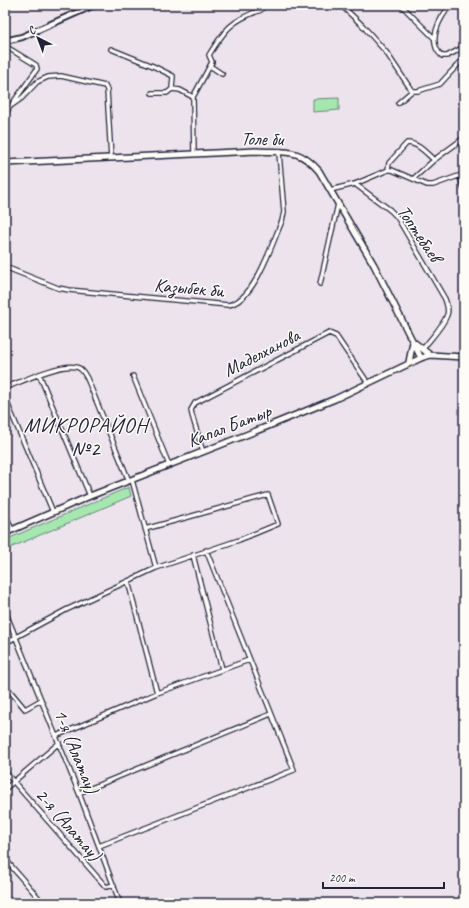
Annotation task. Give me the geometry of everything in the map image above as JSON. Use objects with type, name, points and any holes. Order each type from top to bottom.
[{"type":"main road","name":"Толе би","points":[[5,163],[256,151],[279,153],[289,152],[300,155],[311,162],[319,171],[338,203],[374,265],[413,341],[420,358]]},
{"type":"main road","points":[[413,341],[430,355]]},
{"type":"main road","points":[[409,362],[413,341]]},
{"type":"main road","name":"Капал Батыр","points":[[5,533],[90,496],[273,425],[335,399],[409,362],[430,355],[464,357]]},
{"type":"street","points":[[5,41],[22,36],[94,5]]},
{"type":"street","points":[[194,154],[193,96],[212,62],[209,55],[227,29],[238,20],[261,10],[264,5]]},
{"type":"street","points":[[342,5],[386,52],[412,91]]},
{"type":"street","points":[[401,5],[434,38]]},
{"type":"street","points":[[450,5],[439,20],[434,38],[436,49],[442,56],[447,56],[464,47]]},
{"type":"street","points":[[5,46],[36,65],[37,69],[5,114]]},
{"type":"street","points":[[110,49],[154,66],[173,76],[172,89]]},
{"type":"street","points":[[398,103],[412,91],[418,91],[440,84],[464,58]]},
{"type":"street","points":[[210,66],[222,74]]},
{"type":"street","points":[[12,105],[22,98],[37,82],[48,77],[61,76],[105,86],[107,90],[111,158]]},
{"type":"street","points":[[152,93],[166,93],[172,89],[180,90],[193,96]]},
{"type":"street","points":[[413,179],[434,160],[464,138]]},
{"type":"street","points":[[388,170],[389,163],[407,143],[413,143],[424,150],[434,160]]},
{"type":"street","name":"Казыбек би","points":[[5,267],[58,288],[70,290],[235,304],[242,299],[257,280],[283,216],[284,212],[279,153]]},
{"type":"street","points":[[330,190],[355,184],[388,170],[392,170],[427,185],[433,185],[464,174]]},
{"type":"street","points":[[460,176],[464,189]]},
{"type":"street","name":"Топтебаев","points":[[355,184],[390,210],[397,218],[445,300],[448,308],[447,314],[423,350]]},
{"type":"street","points":[[320,284],[338,203]]},
{"type":"street","name":"Маделханова","points":[[203,452],[191,410],[195,402],[329,333],[336,336],[368,383]]},
{"type":"street","points":[[5,388],[39,374],[70,366],[79,368],[83,371],[130,480],[156,568]]},
{"type":"street","points":[[39,374],[90,496]]},
{"type":"street","points":[[133,376],[169,465]]},
{"type":"street","points":[[5,398],[53,512]]},
{"type":"street","points":[[5,643],[15,636],[66,610],[156,568],[193,554],[239,540],[278,524],[268,494],[145,529]]},
{"type":"street","points":[[5,514],[12,530]]},
{"type":"street","points":[[99,846],[294,770],[206,550]]},
{"type":"street","points":[[193,554],[222,670]]},
{"type":"street","points":[[128,581],[157,693]]},
{"type":"street","name":"1-я (Алатау)","points":[[5,611],[79,793],[120,903]]},
{"type":"street","points":[[56,736],[157,693],[249,660]]},
{"type":"street","points":[[5,685],[25,709],[41,700]]},
{"type":"street","points":[[79,793],[271,714]]},
{"type":"street","points":[[5,789],[59,743]]},
{"type":"street","name":"2-я (Алатау)","points":[[5,772],[106,887],[114,885]]},
{"type":"street","points":[[5,859],[43,903]]},
{"type":"green space","points":[[339,98],[339,110],[313,112],[313,99]]},
{"type":"green space","points":[[129,487],[131,496],[5,550],[5,540]]},
{"type":"district","name":"МИКРОРАЙОН №2","points":[[86,437]]}]
